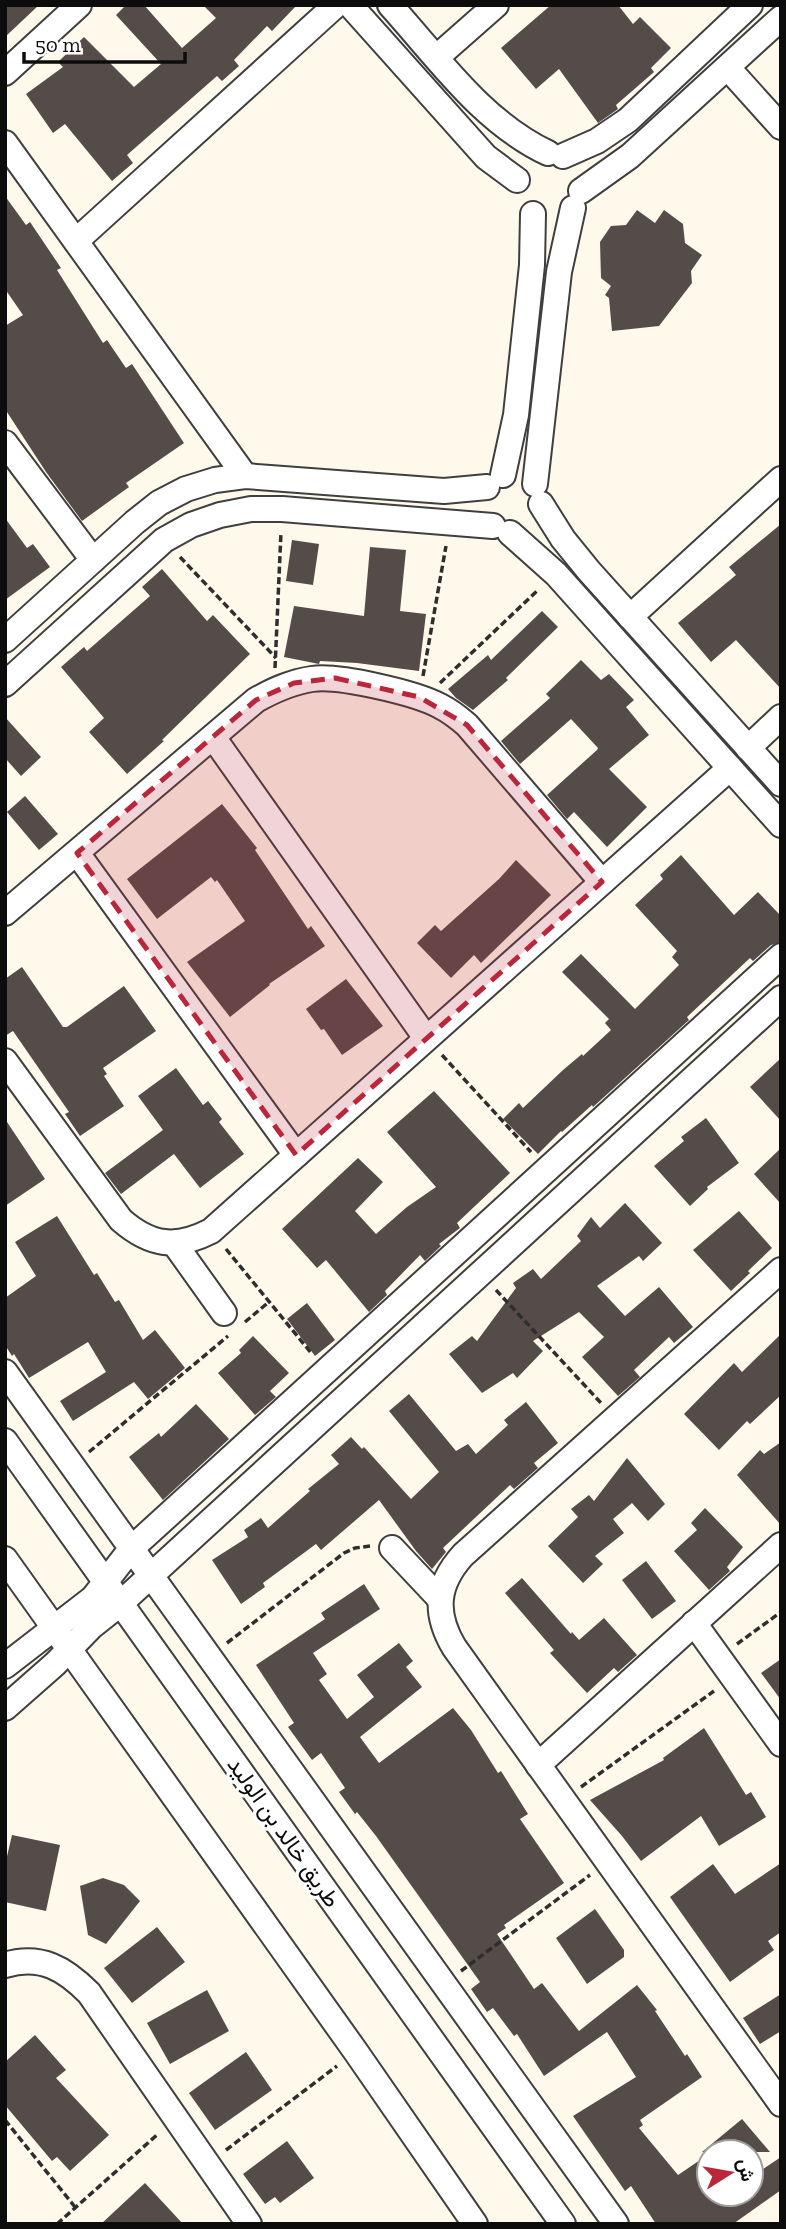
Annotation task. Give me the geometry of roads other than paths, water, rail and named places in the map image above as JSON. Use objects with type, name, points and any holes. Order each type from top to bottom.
[{"type":"street","points":[[5,73],[79,5]]},
{"type":"street","points":[[76,241],[336,5]]},
{"type":"street","points":[[350,5],[486,157],[517,180]]},
{"type":"street","points":[[5,684],[164,540],[191,525],[220,514],[251,509],[282,509],[450,523],[520,532],[535,522],[559,272],[577,200],[578,170],[556,154],[516,136],[502,125],[390,5]]},
{"type":"street","points":[[437,57],[496,5]]},
{"type":"street","points":[[750,5],[628,120],[597,141],[556,154],[539,154],[525,164],[517,180],[521,203],[533,214],[543,218],[564,215],[577,200],[630,156],[781,18]]},
{"type":"street","points":[[727,68],[781,127]]},
{"type":"street","points":[[5,143],[245,476]]},
{"type":"street","points":[[533,214],[533,265],[516,415],[495,481],[483,497],[486,518],[556,574],[781,825]]},
{"type":"street","points":[[5,443],[93,560]]},
{"type":"street","points":[[5,640],[159,503],[186,489],[215,480],[245,476],[444,491],[520,475],[538,494],[569,547],[781,784]]},
{"type":"street","points":[[630,617],[781,479]]},
{"type":"street","points":[[5,913],[256,700],[294,682],[335,678],[421,698],[454,714],[467,724],[602,882]]},
{"type":"street","points":[[748,748],[781,717]]},
{"type":"street","points":[[214,737],[426,1038]]},
{"type":"street","points":[[5,1061],[121,1220],[136,1234],[154,1241],[174,1243],[194,1240],[211,1231],[730,768]]},
{"type":"street","points":[[77,853],[296,1155]]},
{"type":"street","points":[[5,1667],[93,1598],[131,1549],[781,956]]},
{"type":"street","points":[[5,1708],[781,998]]},
{"type":"street","points":[[613,1109],[634,1133]]},
{"type":"street","points":[[174,1243],[224,1313]]},
{"type":"street","points":[[781,1270],[463,1555],[451,1568],[440,1599],[445,1633],[454,1647],[781,2104]]},
{"type":"street","points":[[5,1372],[616,2224]]},
{"type":"street","name":"طريق خالد بن الوليد","points":[[5,1441],[563,2224]]},
{"type":"street","points":[[538,1765],[781,1545]]},
{"type":"street","points":[[392,1548],[440,1599]]},
{"type":"street","points":[[5,1559],[475,2224]]},
{"type":"street","points":[[694,1623],[781,1744]]},
{"type":"street","points":[[5,1965],[18,1961],[45,1963],[70,1974],[89,1993],[249,2224]]}]
